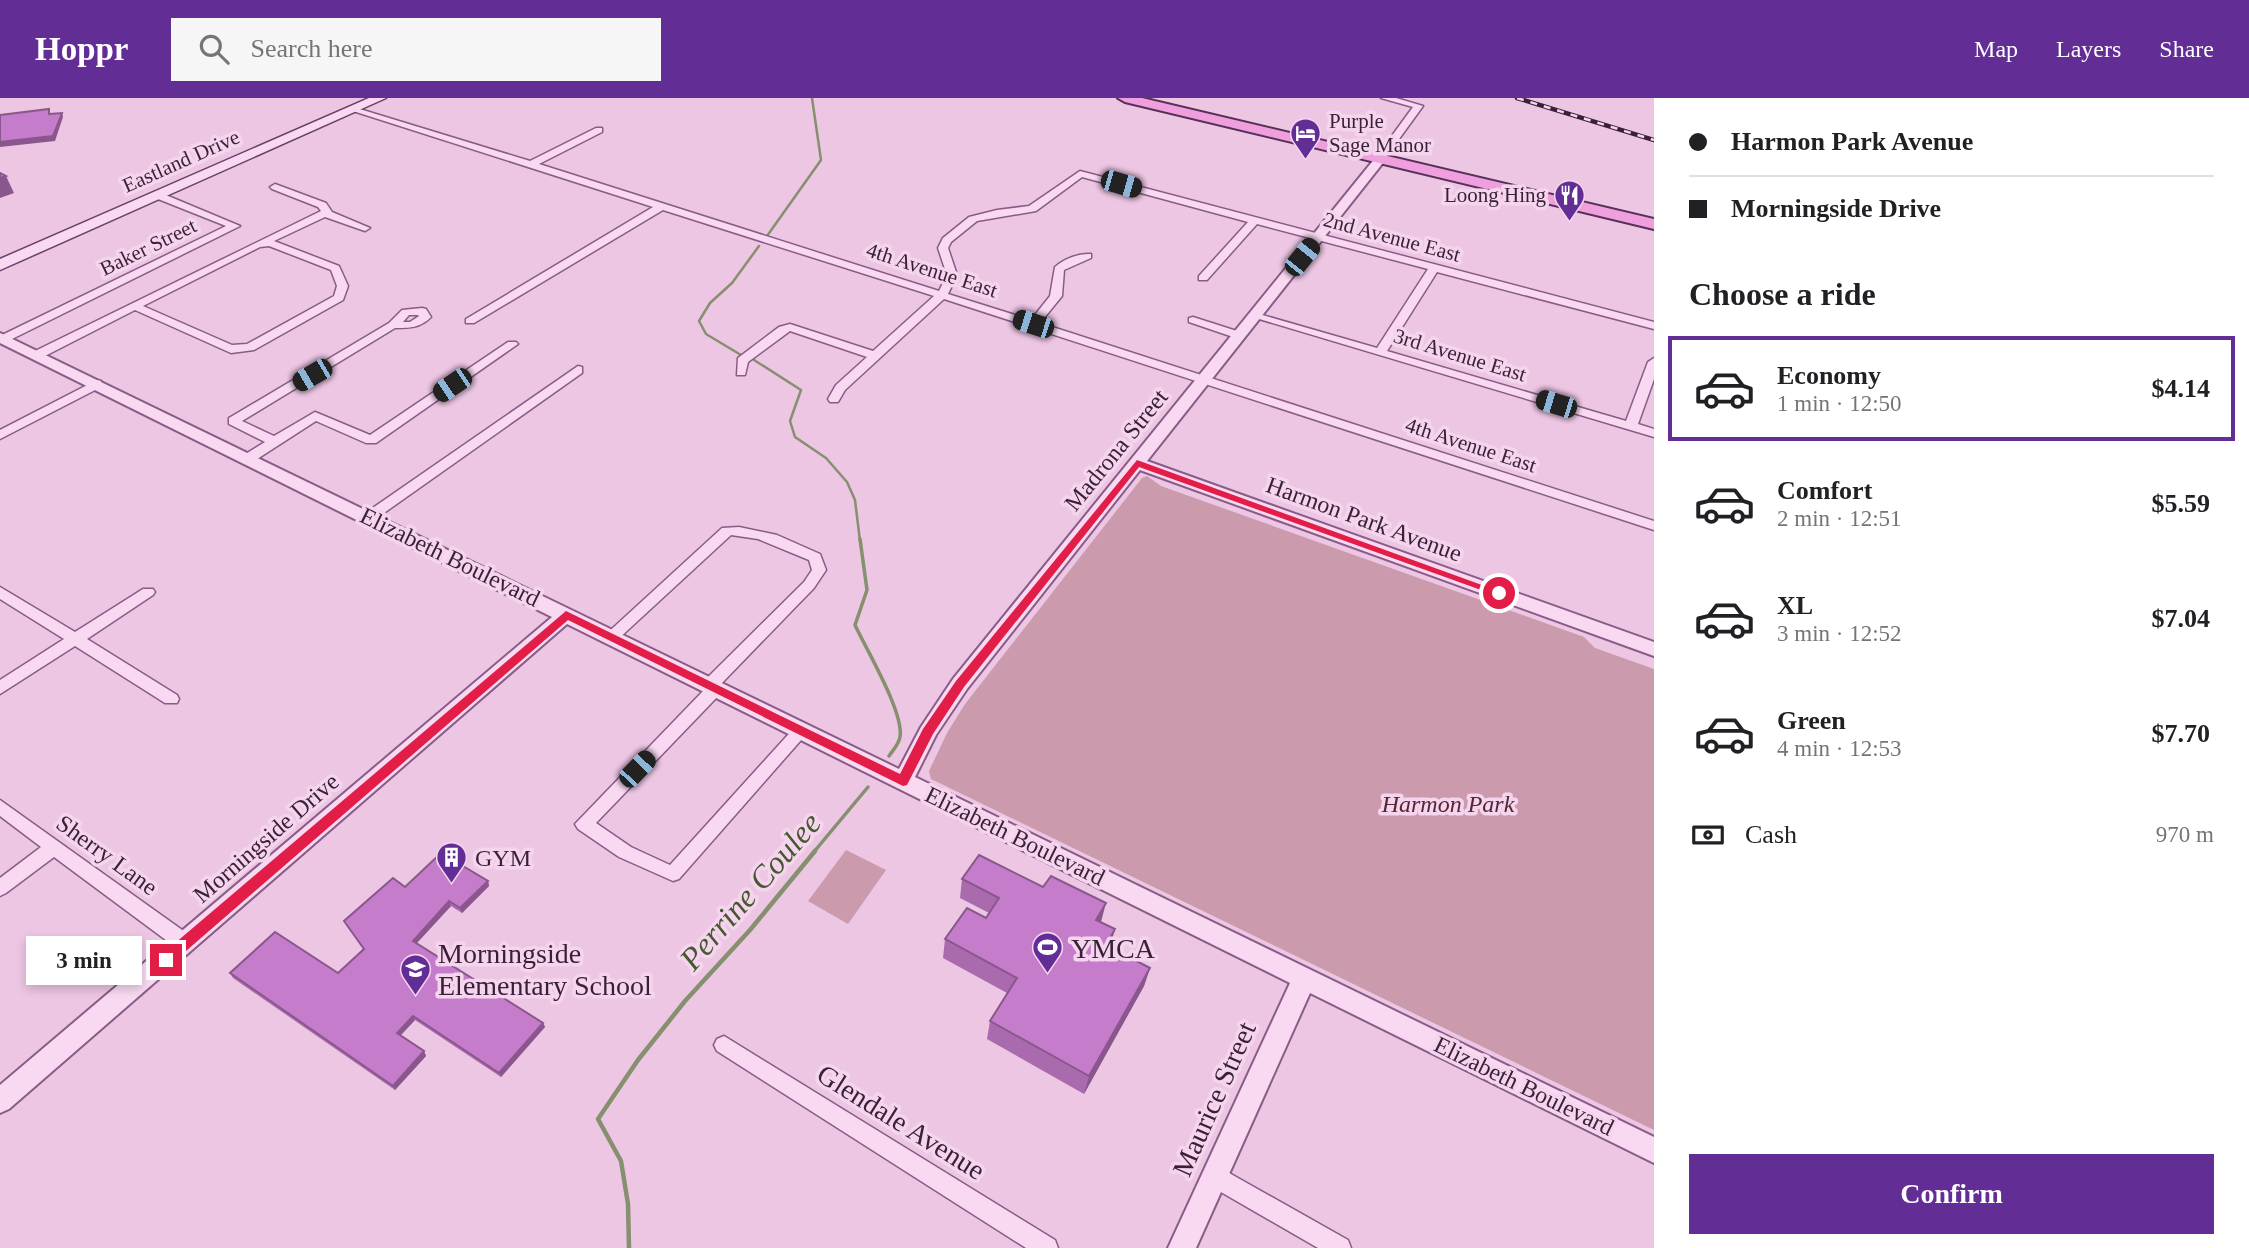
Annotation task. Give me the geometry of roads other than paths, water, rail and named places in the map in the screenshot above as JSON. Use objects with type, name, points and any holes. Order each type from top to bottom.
[{"type":"main road","name":"Eastland Drive","points":[[0,265],[380,98]]},
{"type":"main road","points":[[1125,98],[1654,224]]},
{"type":"street","points":[[1380,159],[1419,106],[1385,98]]},
{"type":"street","name":"4th Avenue East","points":[[356,109],[1033,324],[1654,526]]},
{"type":"street","points":[[530,165],[599,130]]},
{"type":"street","name":"Madrona Street","points":[[903,781],[928,732],[960,684],[1380,159]]},
{"type":"street","name":"2nd Avenue East","points":[[942,295],[952,275],[943,248],[947,240],[972,219],[1031,209],[1080,174],[1654,326]]},
{"type":"street","points":[[37,355],[327,212],[322,205],[275,187]]},
{"type":"street","name":"Baker Street","points":[[2,338],[235,226],[157,195]]},
{"type":"street","points":[[470,321],[660,207]]},
{"type":"street","points":[[324,213],[365,228]]},
{"type":"street","points":[[1203,278],[1254,220]]},
{"type":"street","points":[[134,306],[231,349],[239,350],[250,347],[339,298],[343,291],[343,282],[335,268],[270,243],[258,244]]},
{"type":"street","points":[[1033,324],[1056,296],[1059,269],[1087,256]]},
{"type":"street","points":[[1380,352],[1434,268]]},
{"type":"street","points":[[834,399],[840,388],[942,295]]},
{"type":"street","name":"3rd Avenue East","points":[[1255,316],[1654,433]]},
{"type":"street","points":[[1193,320],[1239,335]]},
{"type":"street","points":[[275,442],[233,421],[393,325]]},
{"type":"street","points":[[741,372],[742,360],[783,329],[790,327],[876,356]]},
{"type":"street","name":"Elizabeth Boulevard","points":[[2,338],[1654,1150]]},
{"type":"street","points":[[248,458],[315,416],[371,440],[512,344]]},
{"type":"street","points":[[1631,426],[1654,362]]},
{"type":"street","points":[[369,517],[578,370]]},
{"type":"street","points":[[0,435],[97,384]]},
{"type":"street","name":"Harmon Park Avenue","points":[[1137,463],[1654,649]]},
{"type":"street","points":[[611,637],[727,531],[745,530],[815,557],[819,570],[809,585],[584,824],[625,852],[673,874],[801,731]]},
{"type":"street","points":[[0,592],[171,699]]},
{"type":"street","points":[[0,688],[148,592]]},
{"type":"street","name":"Morningside Drive","points":[[0,1101],[566,615]]},
{"type":"street","name":"Sherry Lane","points":[[0,807],[185,943]]},
{"type":"street","points":[[0,888],[54,847]]},
{"type":"street","name":"Maurice Street","points":[[1182,1248],[1305,977]]},
{"type":"street","name":"Glendale Avenue","points":[[724,1045],[1047,1248]]},
{"type":"street","points":[[1214,1176],[1340,1248]]},
{"type":"waterway","name":"Perrine Coulee","points":[[767,236],[821,160],[812,98]]},
{"type":"waterway","name":"Perrine Coulee","points":[[741,355],[706,334],[699,321],[710,303],[732,283],[759,246]]},
{"type":"waterway","name":"Perrine Coulee","points":[[754,360],[801,390],[790,421],[795,437],[826,458],[847,482],[855,500],[860,541]]},
{"type":"waterway","name":"Perrine Coulee","points":[[860,539],[867,590],[855,625],[883,681],[900,726],[900,737],[889,756]]},
{"type":"waterway","name":"Perrine Coulee","points":[[813,853],[868,787]]},
{"type":"waterway","name":"Perrine Coulee","points":[[629,1248],[628,1204],[621,1161],[598,1119],[638,1060],[685,1001],[750,930],[815,851]]},
{"type":"railway","points":[[1517,98],[1654,140]]},
{"type":"place","name":"Purple Sage Manor","points":[[1306,160]]},
{"type":"place","name":"Loong Hing","points":[[1569,222]]},
{"type":"place","name":"GYM","points":[[452,885]]},
{"type":"place","name":"YMCA","points":[[1048,975]]},
{"type":"place","name":"Morningside Elementary School","points":[[415,996]]},
{"type":"park label","name":"Harmon Park","points":[[1448,804]]}]
